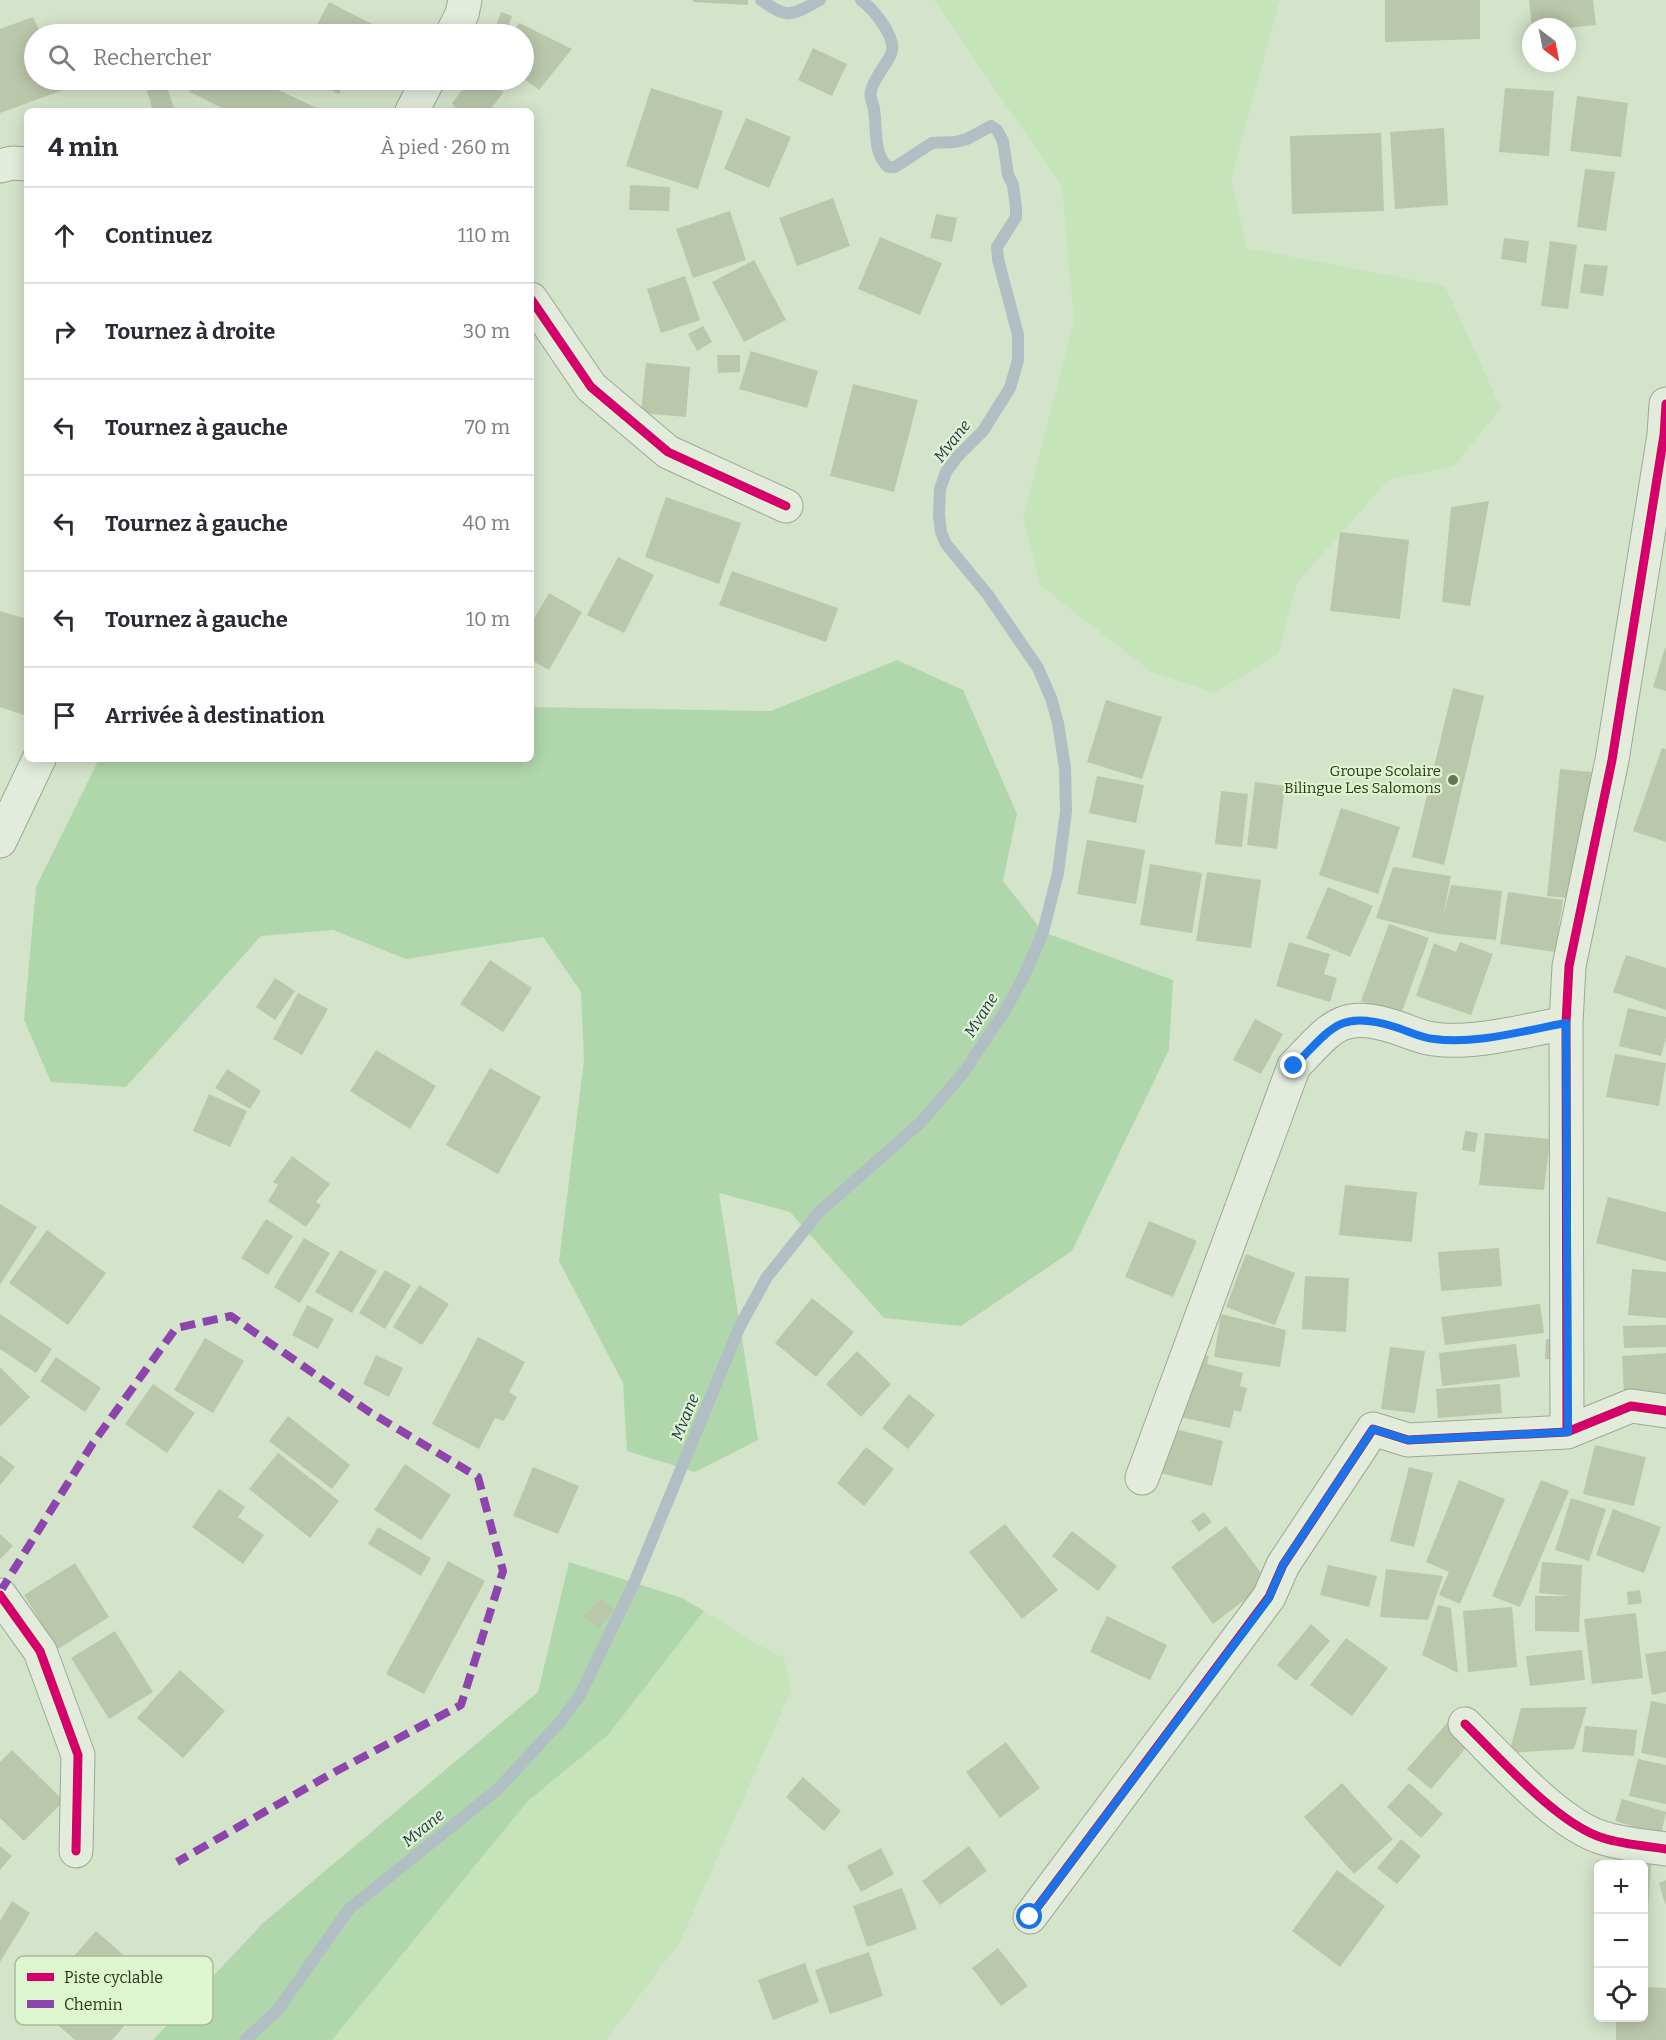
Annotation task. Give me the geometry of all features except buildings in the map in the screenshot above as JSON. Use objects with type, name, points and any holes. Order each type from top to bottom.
[{"type":"street","points":[[457,24],[465,0]]},
{"type":"street","points":[[414,108],[423,90]]},
{"type":"street","points":[[0,166],[12,163],[24,164]]},
{"type":"street","points":[[534,302],[591,387],[668,452],[786,506]]},
{"type":"street","points":[[1568,1432],[1566,1023],[1569,966],[1612,760],[1664,435],[1666,404]]},
{"type":"street","points":[[0,841],[38,762]]},
{"type":"street","points":[[1142,1478],[1294,1066],[1331,1029],[1359,1019],[1382,1023],[1434,1040],[1472,1039],[1566,1023]]},
{"type":"street","points":[[1030,1917],[1269,1598],[1283,1565],[1373,1429],[1408,1440],[1568,1432],[1631,1406],[1666,1411]]},
{"type":"street","points":[[0,1595],[40,1651],[78,1755],[76,1851]]},
{"type":"street","points":[[1465,1724],[1546,1803],[1577,1826],[1602,1838],[1666,1849]]},
{"type":"green space","points":[[934,0],[1280,0],[1231,179],[1247,248],[1445,286],[1501,408],[1454,466],[1388,480],[1297,583],[1278,654],[1215,693],[1150,671],[1041,586],[1023,518],[1074,321],[1062,187]]},
{"type":"green space","points":[[897,660],[963,690],[1017,814],[1003,881],[1043,932],[1173,980],[1169,1050],[1072,1251],[961,1326],[884,1318],[790,1212],[719,1193],[758,1440],[695,1472],[627,1451],[623,1383],[559,1261],[584,1060],[581,992],[543,937],[406,959],[333,930],[261,936],[126,1087],[51,1082],[24,1020],[36,887],[98,762],[534,762],[534,707],[771,711]]},
{"type":"green space","points":[[569,1562],[682,1598],[704,1611],[608,1735],[528,1801],[332,2040],[153,2040],[167,2025],[213,2025],[213,1976],[263,1923],[538,1692]]},
{"type":"green space","points":[[704,1611],[753,1642],[784,1658],[791,1691],[680,1942],[606,2040],[332,2040],[528,1801],[608,1735]]},
{"type":"waterway","name":"Mvane","points":[[761,0],[784,13],[796,12],[820,0]]},
{"type":"waterway","name":"Mvane","points":[[245,2040],[277,2011],[349,1909],[497,1790],[560,1722],[580,1695],[634,1583],[740,1326],[767,1277],[819,1212],[920,1123],[964,1072],[1006,1009],[1024,976],[1043,932],[1058,873],[1066,811],[1065,768],[1058,723],[1051,698],[1038,668],[988,595],[946,544],[941,532],[939,515],[940,489],[946,472],[957,457],[983,431],[1010,388],[1018,360],[1018,335],[998,259],[997,247],[1016,217],[1013,185],[1008,175],[1003,141],[997,130],[991,126],[967,139],[932,143],[895,167],[888,167],[883,162],[876,140],[871,94],[872,86],[891,54],[892,47],[883,24],[861,0]]},
{"type":"marked path","points":[[0,1592],[93,1443],[176,1328],[231,1316],[368,1411],[478,1477],[503,1571],[461,1705],[329,1775],[177,1862]]},
{"type":"cycle path","points":[[534,303],[591,387],[668,452],[786,506]]},
{"type":"cycle path","points":[[1567,1432],[1566,1023],[1569,966],[1612,760],[1664,435],[1666,404]]},
{"type":"cycle path","points":[[1030,1917],[1269,1597],[1283,1565],[1373,1429],[1408,1440],[1567,1432],[1631,1406],[1666,1411]]},
{"type":"cycle path","points":[[0,1595],[40,1651],[78,1755],[76,1851]]},
{"type":"cycle path","points":[[1465,1724],[1548,1805],[1567,1819],[1603,1838],[1666,1849]]},
{"type":"place","name":"Groupe Scolaire Bilingue Les Salomons","points":[[1453,780]]},
{"type":"route","points":[[1030,1917],[1269,1598],[1283,1565],[1373,1429],[1408,1440],[1568,1432],[1566,1023],[1472,1039],[1434,1040],[1382,1023],[1359,1019],[1331,1029],[1294,1066]]}]
